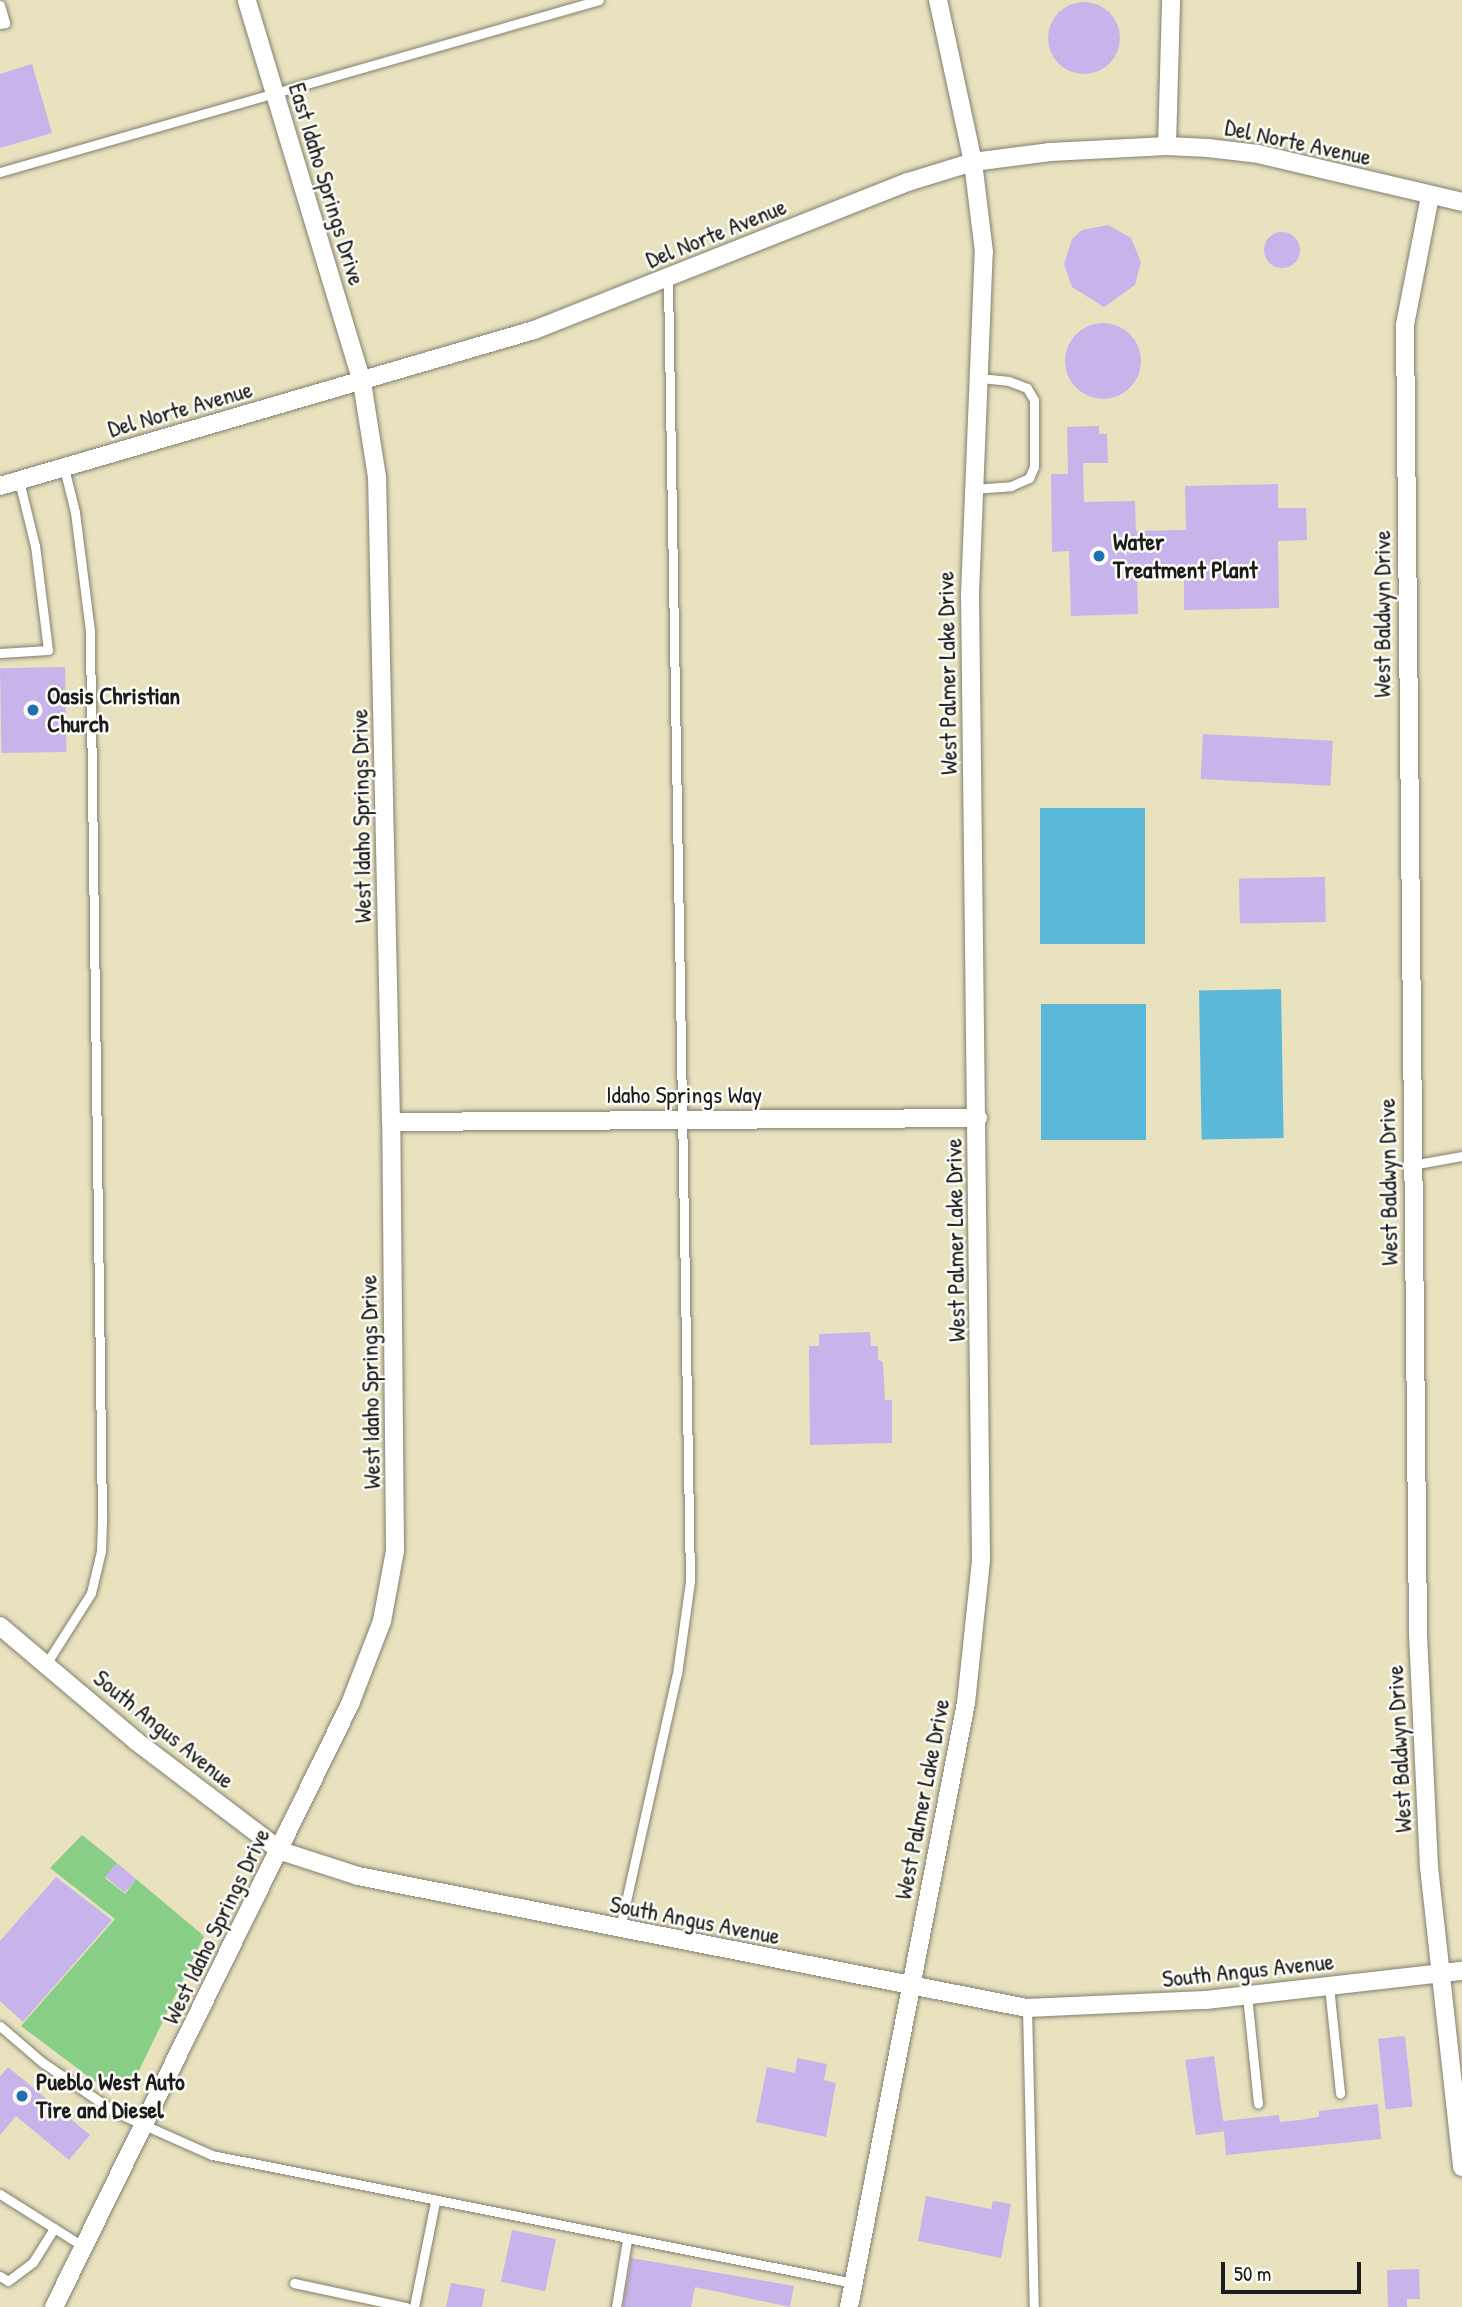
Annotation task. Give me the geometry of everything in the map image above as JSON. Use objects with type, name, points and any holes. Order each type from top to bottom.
[{"type":"street","name":"East Idaho Springs Drive","points":[[247,0],[362,383]]},
{"type":"street","name":"West Palmer Lake Drive","points":[[849,2307],[966,1703],[978,1609],[983,1496],[972,489],[984,252],[973,162],[938,0]]},
{"type":"street","points":[[1167,146],[1171,0]]},
{"type":"street","name":"Del Norte Avenue","points":[[0,486],[362,383],[534,330],[908,182],[973,162],[1050,152],[1167,146],[1258,153],[1462,202]]},
{"type":"street","name":"West Baldwyn Drive","points":[[1430,196],[1405,325],[1419,1661],[1439,1973],[1462,2167]]},
{"type":"street","name":"West Idaho Springs Drive","points":[[54,2307],[281,1851],[359,1683],[391,1581],[397,1516],[380,523],[362,383]]},
{"type":"street","name":"Idaho Springs Way","points":[[391,1122],[978,1118]]},
{"type":"street","name":"South Angus Avenue","points":[[0,1626],[136,1741],[281,1851],[358,1877],[910,1988],[1027,2008],[1147,2005],[1462,1971]]},
{"type":"lane","points":[[0,172],[599,0]]},
{"type":"lane","points":[[0,5],[5,23],[0,24]]},
{"type":"lane","points":[[620,1930],[677,1674],[690,1581],[667,279]]},
{"type":"lane","points":[[972,489],[1011,486],[1028,478],[1034,467],[1034,400],[1027,388],[1009,381],[979,378]]},
{"type":"lane","points":[[46,1664],[91,1593],[99,1561],[102,1518],[90,631],[75,512],[64,468]]},
{"type":"lane","points":[[0,653],[48,650],[37,557],[19,481]]},
{"type":"lane","points":[[1412,1165],[1462,1156]]},
{"type":"lane","points":[[1329,1986],[1340,2093]]},
{"type":"lane","points":[[1247,1995],[1258,2103]]},
{"type":"lane","points":[[1027,2008],[1034,2307]]},
{"type":"lane","points":[[0,2026],[42,2062],[143,2128],[249,2164],[853,2283]]},
{"type":"lane","points":[[0,2194],[84,2247]]},
{"type":"lane","points":[[414,2307],[435,2202]]},
{"type":"lane","points":[[0,2276],[8,2281],[33,2262],[54,2228]]},
{"type":"lane","points":[[616,2307],[627,2240]]},
{"type":"lane","points":[[294,2283],[406,2307]]},
{"type":"green space","points":[[82,1835],[117,1863],[105,1878],[125,1894],[136,1879],[204,1936],[132,2085],[105,2089],[21,2026],[115,1919],[50,1868]]},
{"type":"water","points":[[1040,808],[1145,808],[1145,944],[1040,944]]},
{"type":"water","points":[[1281,989],[1284,1138],[1202,1139],[1199,990]]},
{"type":"water","points":[[1041,1004],[1146,1004],[1146,1140],[1041,1140]]},
{"type":"building","points":[[1084,2],[1098,5],[1110,12],[1117,24],[1120,38],[1117,52],[1110,64],[1098,71],[1084,74],[1070,71],[1058,64],[1051,52],[1048,38],[1051,24],[1058,12],[1070,5]]},
{"type":"building","points":[[32,64],[52,133],[0,148],[0,74]]},
{"type":"building","points":[[1108,225],[1131,238],[1141,262],[1135,285],[1104,307],[1072,287],[1064,264],[1072,239],[1082,230]]},
{"type":"building","points":[[1282,232],[1295,237],[1300,250],[1295,263],[1282,268],[1269,263],[1264,250],[1269,237]]},
{"type":"building","points":[[1096,323],[1110,323],[1124,329],[1135,340],[1141,361],[1138,376],[1130,388],[1110,399],[1096,399],[1082,393],[1071,382],[1065,368],[1065,354],[1071,340],[1082,329]]},
{"type":"building","points":[[1099,426],[1099,434],[1107,434],[1108,463],[1083,463],[1084,502],[1135,501],[1136,531],[1186,530],[1185,486],[1278,484],[1278,508],[1306,508],[1307,540],[1278,541],[1279,608],[1184,610],[1184,573],[1137,574],[1138,614],[1071,616],[1069,551],[1052,552],[1051,474],[1068,474],[1067,427]]},
{"type":"building","name":"Oasis Christian Church","points":[[65,667],[66,752],[1,753],[0,668]]},
{"type":"building","points":[[1203,734],[1333,741],[1330,786],[1201,779]]},
{"type":"building","points":[[1325,877],[1326,922],[1240,923],[1239,879]]},
{"type":"building","points":[[870,1332],[871,1346],[878,1346],[878,1359],[883,1363],[885,1400],[892,1400],[892,1443],[810,1445],[809,1346],[819,1346],[819,1334]]},
{"type":"building","points":[[117,1863],[136,1879],[125,1893],[105,1877]]},
{"type":"building","points":[[56,1877],[112,1920],[23,2022],[0,2001],[0,1941]]},
{"type":"building","points":[[1405,2036],[1412,2107],[1386,2109],[1378,2039]]},
{"type":"building","points":[[1214,2056],[1225,2131],[1196,2135],[1185,2060]]},
{"type":"building","points":[[797,2058],[827,2064],[824,2080],[836,2083],[826,2137],[756,2122],[767,2067],[795,2073]]},
{"type":"building","name":"Pueblo West Auto Tire and Diesel","points":[[8,2067],[90,2135],[69,2160],[16,2116],[0,2135],[0,2077]]},
{"type":"building","points":[[1378,2104],[1381,2139],[1226,2155],[1223,2121],[1279,2115],[1280,2122],[1300,2120],[1319,2117],[1319,2111]]},
{"type":"building","points":[[926,2196],[991,2209],[993,2201],[1011,2204],[1001,2258],[918,2241]]},
{"type":"building","points":[[512,2230],[556,2239],[545,2291],[501,2282]]},
{"type":"building","points":[[631,2258],[794,2286],[790,2307],[695,2287],[691,2307],[623,2307]]},
{"type":"building","points":[[1419,2269],[1420,2299],[1407,2299],[1407,2307],[1388,2307],[1387,2270]]},
{"type":"building","points":[[451,2283],[485,2289],[482,2307],[446,2307]]},
{"type":"place","name":"Water Treatment Plant","points":[[1099,556]]},
{"type":"place","name":"Oasis Christian Church","points":[[33,710]]},
{"type":"place","name":"Pueblo West Auto Tire and Diesel","points":[[22,2096]]}]
